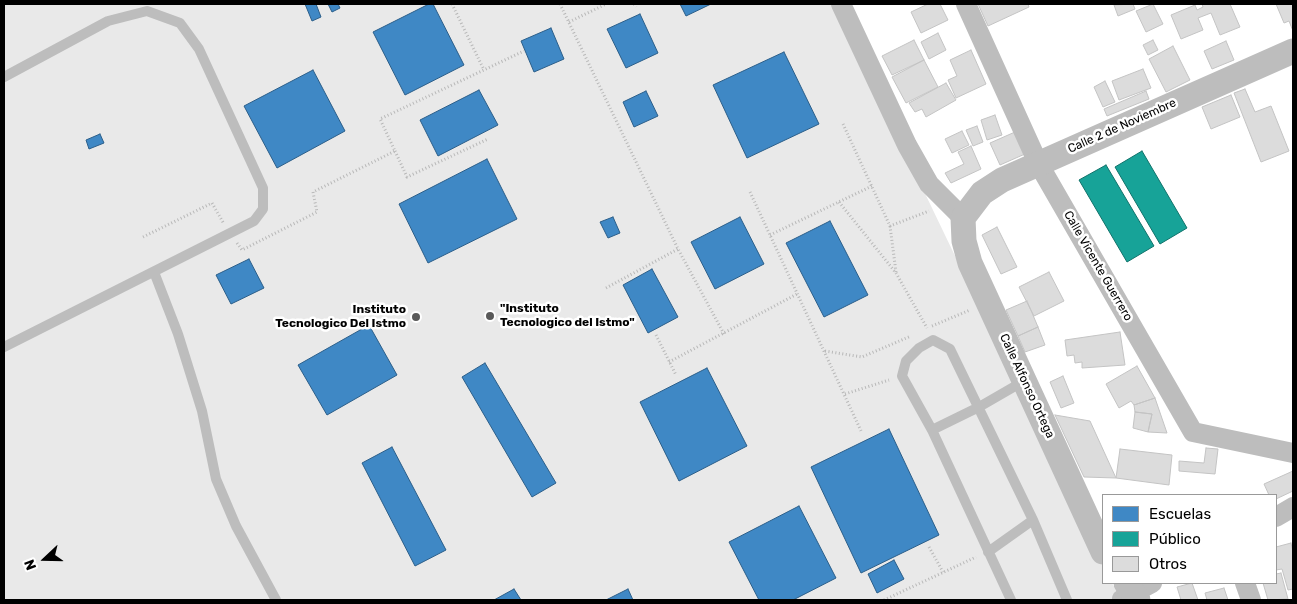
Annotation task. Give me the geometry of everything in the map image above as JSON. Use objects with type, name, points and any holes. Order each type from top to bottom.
[{"type":"street","points":[[841,4],[907,145],[929,184],[956,210]]},
{"type":"street","name":"Calle Vicente Guerrero","points":[[966,4],[1038,163],[1193,432],[1293,453]]},
{"type":"street","name":"Calle 2 de Noviembre","points":[[956,210],[982,193],[1038,163],[1293,51]]},
{"type":"street","name":"Calle Alfonso Ortega","points":[[956,210],[970,263],[1102,550]]},
{"type":"street","points":[[1277,516],[1293,507]]},
{"type":"street","points":[[1245,584],[1251,600]]},
{"type":"lane","points":[[4,77],[108,21],[147,10],[180,23],[198,49],[263,188],[263,209],[254,221],[4,347]]},
{"type":"lane","points":[[154,272],[178,334],[202,411],[216,479],[236,526],[276,600]]},
{"type":"lane","points":[[1011,600],[932,430],[902,376],[906,361],[919,348],[933,340],[950,348],[1033,520],[1067,600]]},
{"type":"lane","points":[[932,430],[980,407],[1024,380]]},
{"type":"lane","points":[[988,552],[1033,520]]},
{"type":"path","points":[[452,4],[483,68]]},
{"type":"path","points":[[560,4],[678,249],[724,334]]},
{"type":"path","points":[[569,22],[606,4]]},
{"type":"path","points":[[488,139],[407,177],[380,119],[483,68],[524,51]]},
{"type":"path","points":[[843,124],[890,226],[896,273]]},
{"type":"path","points":[[242,250],[317,212],[313,192],[395,151]]},
{"type":"path","points":[[770,235],[872,186]]},
{"type":"path","points":[[750,192],[862,433]]},
{"type":"path","points":[[839,202],[896,273],[933,340]]},
{"type":"path","points":[[143,238],[212,203]]},
{"type":"path","points":[[890,226],[956,210]]},
{"type":"path","points":[[606,288],[678,249]]},
{"type":"path","points":[[669,362],[798,294]]},
{"type":"path","points":[[824,351],[862,358],[971,309]]},
{"type":"path","points":[[656,335],[676,375]]},
{"type":"path","points":[[845,394],[902,376]]},
{"type":"path","points":[[929,547],[943,572]]},
{"type":"path","points":[[884,600],[988,552]]},
{"type":"shaded area","name":"\"Instituto Tecnologico del Istmo\"","points":[[4,4],[834,4],[1102,562],[1102,584],[1113,584],[1121,600],[4,600]]},
{"type":"building: Escuelas","points":[[305,4],[316,4],[321,17],[312,21]]},
{"type":"building: Escuelas","points":[[328,4],[338,4],[340,8],[332,12]]},
{"type":"building: Escuelas","points":[[429,4],[433,4],[464,65],[405,95],[373,32]]},
{"type":"building: Escuelas","points":[[680,4],[711,4],[686,16]]},
{"type":"building: Escuelas","points":[[640,14],[658,53],[626,68],[607,29]]},
{"type":"building: Escuelas","points":[[551,28],[564,59],[534,72],[521,41]]},
{"type":"building: Escuelas","points":[[784,52],[819,124],[747,158],[713,85]]},
{"type":"building: Escuelas","points":[[313,70],[345,131],[277,168],[244,106]]},
{"type":"building: Escuelas","points":[[479,90],[498,125],[438,156],[420,120]]},
{"type":"building: Escuelas","points":[[646,91],[658,116],[634,127],[623,102]]},
{"type":"building: Escuelas","points":[[100,134],[104,143],[89,149],[86,140]]},
{"type":"building: Escuelas","points":[[487,159],[517,219],[428,263],[399,204]]},
{"type":"building: Escuelas","points":[[613,217],[620,233],[608,238],[600,222]]},
{"type":"building: Escuelas","points":[[740,217],[764,264],[715,289],[691,242]]},
{"type":"building: Escuelas","points":[[830,221],[868,295],[824,317],[786,243]]},
{"type":"building: Escuelas","points":[[249,259],[264,288],[231,304],[216,275]]},
{"type":"building: Escuelas","points":[[652,269],[678,317],[648,333],[623,285]]},
{"type":"building: Escuelas","points":[[369,325],[397,375],[327,415],[298,365]]},
{"type":"building: Escuelas","points":[[485,363],[556,483],[532,497],[462,377]]},
{"type":"building: Escuelas","points":[[707,368],[747,446],[679,481],[640,402]]},
{"type":"building: Escuelas","points":[[889,429],[939,535],[861,573],[811,467]]},
{"type":"building: Escuelas","points":[[392,447],[446,550],[415,566],[362,463]]},
{"type":"building: Escuelas","points":[[799,506],[836,578],[793,600],[759,600],[729,542]]},
{"type":"building: Escuelas","points":[[894,560],[904,579],[877,593],[868,574]]},
{"type":"building: Escuelas","points":[[514,589],[521,600],[494,600]]},
{"type":"building: Escuelas","points":[[628,589],[633,600],[606,600]]},
{"type":"building: Público","points":[[1142,151],[1187,228],[1160,244],[1115,167]]},
{"type":"building: Público","points":[[1106,165],[1154,246],[1127,262],[1079,180]]},
{"type":"building: Otros","points":[[928,4],[940,4],[948,20],[921,33],[911,12]]},
{"type":"building: Otros","points":[[978,4],[1028,4],[1029,7],[988,26]]},
{"type":"building: Otros","points":[[1133,4],[1135,9],[1118,16],[1114,5]]},
{"type":"building: Otros","points":[[1153,4],[1163,24],[1146,32],[1136,11]]},
{"type":"building: Otros","points":[[1202,4],[1230,4],[1240,27],[1220,35],[1211,13],[1198,18],[1203,30],[1181,39],[1171,15],[1195,5],[1197,10],[1203,7]]},
{"type":"building: Otros","points":[[1276,4],[1293,4],[1293,31],[1289,21],[1284,23]]},
{"type":"building: Otros","points":[[938,33],[946,50],[929,59],[921,42]]},
{"type":"building: Otros","points":[[914,40],[924,60],[892,75],[882,56]]},
{"type":"building: Otros","points":[[1153,40],[1158,50],[1148,55],[1143,45]]},
{"type":"building: Otros","points":[[1226,41],[1234,60],[1212,69],[1204,51]]},
{"type":"building: Otros","points":[[1173,46],[1190,80],[1166,92],[1149,59]]},
{"type":"building: Otros","points":[[971,50],[986,84],[956,98],[948,80],[957,76],[950,60]]},
{"type":"building: Otros","points":[[924,60],[938,87],[906,103],[892,77]]},
{"type":"building: Otros","points":[[1143,69],[1151,88],[1119,100],[1112,81]]},
{"type":"building: Otros","points":[[1105,81],[1115,102],[1103,107],[1094,87]]},
{"type":"building: Otros","points":[[946,83],[956,100],[926,117],[922,109],[915,112],[909,103]]},
{"type":"building: Otros","points":[[1245,89],[1255,112],[1271,106],[1289,151],[1261,162],[1234,93]]},
{"type":"building: Otros","points":[[1146,91],[1149,99],[1107,116],[1104,109]]},
{"type":"building: Otros","points":[[1231,95],[1240,117],[1211,129],[1202,107]]},
{"type":"building: Otros","points":[[995,115],[1002,135],[987,140],[981,120]]},
{"type":"building: Otros","points":[[977,126],[983,142],[973,146],[966,130]]},
{"type":"building: Otros","points":[[962,131],[969,145],[952,153],[945,139]]},
{"type":"building: Otros","points":[[1015,132],[1025,154],[1000,165],[990,143]]},
{"type":"building: Otros","points":[[971,146],[981,169],[951,183],[945,173],[964,164],[958,152]]},
{"type":"building: Otros","points":[[997,227],[1017,267],[1001,274],[982,235]]},
{"type":"building: Otros","points":[[1049,272],[1064,301],[1034,316],[1019,287]]},
{"type":"building: Otros","points":[[1027,301],[1038,327],[1018,336],[1006,310]]},
{"type":"building: Otros","points":[[1038,327],[1045,345],[1025,352],[1018,336]]},
{"type":"building: Otros","points":[[1120,332],[1125,365],[1082,368],[1082,362],[1075,363],[1074,355],[1067,356],[1065,340]]},
{"type":"building: Otros","points":[[1137,366],[1155,398],[1134,405],[1131,401],[1119,408],[1106,384]]},
{"type":"building: Otros","points":[[1063,376],[1074,403],[1061,408],[1050,382]]},
{"type":"building: Otros","points":[[1155,398],[1167,433],[1148,432],[1152,414],[1135,412],[1134,405]]},
{"type":"building: Otros","points":[[1135,412],[1152,414],[1148,432],[1133,428]]},
{"type":"building: Otros","points":[[1055,415],[1090,421],[1116,478],[1084,477]]},
{"type":"building: Otros","points":[[1206,448],[1218,449],[1215,474],[1179,471],[1179,461],[1204,463]]},
{"type":"building: Otros","points":[[1120,449],[1172,455],[1169,485],[1116,478]]},
{"type":"building: Otros","points":[[1293,471],[1293,491],[1277,499],[1277,494],[1269,494],[1264,484]]},
{"type":"building: Otros","points":[[1291,543],[1293,552],[1293,589],[1288,590],[1282,569],[1277,570],[1277,547]]},
{"type":"building: Otros","points":[[1281,573],[1288,599],[1268,600],[1263,584],[1277,584],[1277,574]]},
{"type":"building: Otros","points":[[1192,584],[1198,600],[1181,600],[1177,587]]},
{"type":"building: Otros","points":[[1224,588],[1228,600],[1207,600],[1205,593]]},
{"type":"place","name":"\"Instituto Tecnologico del Istmo\"","points":[[490,316]]},
{"type":"place","name":"Instituto Tecnologico Del Istmo","points":[[416,317]]}]
